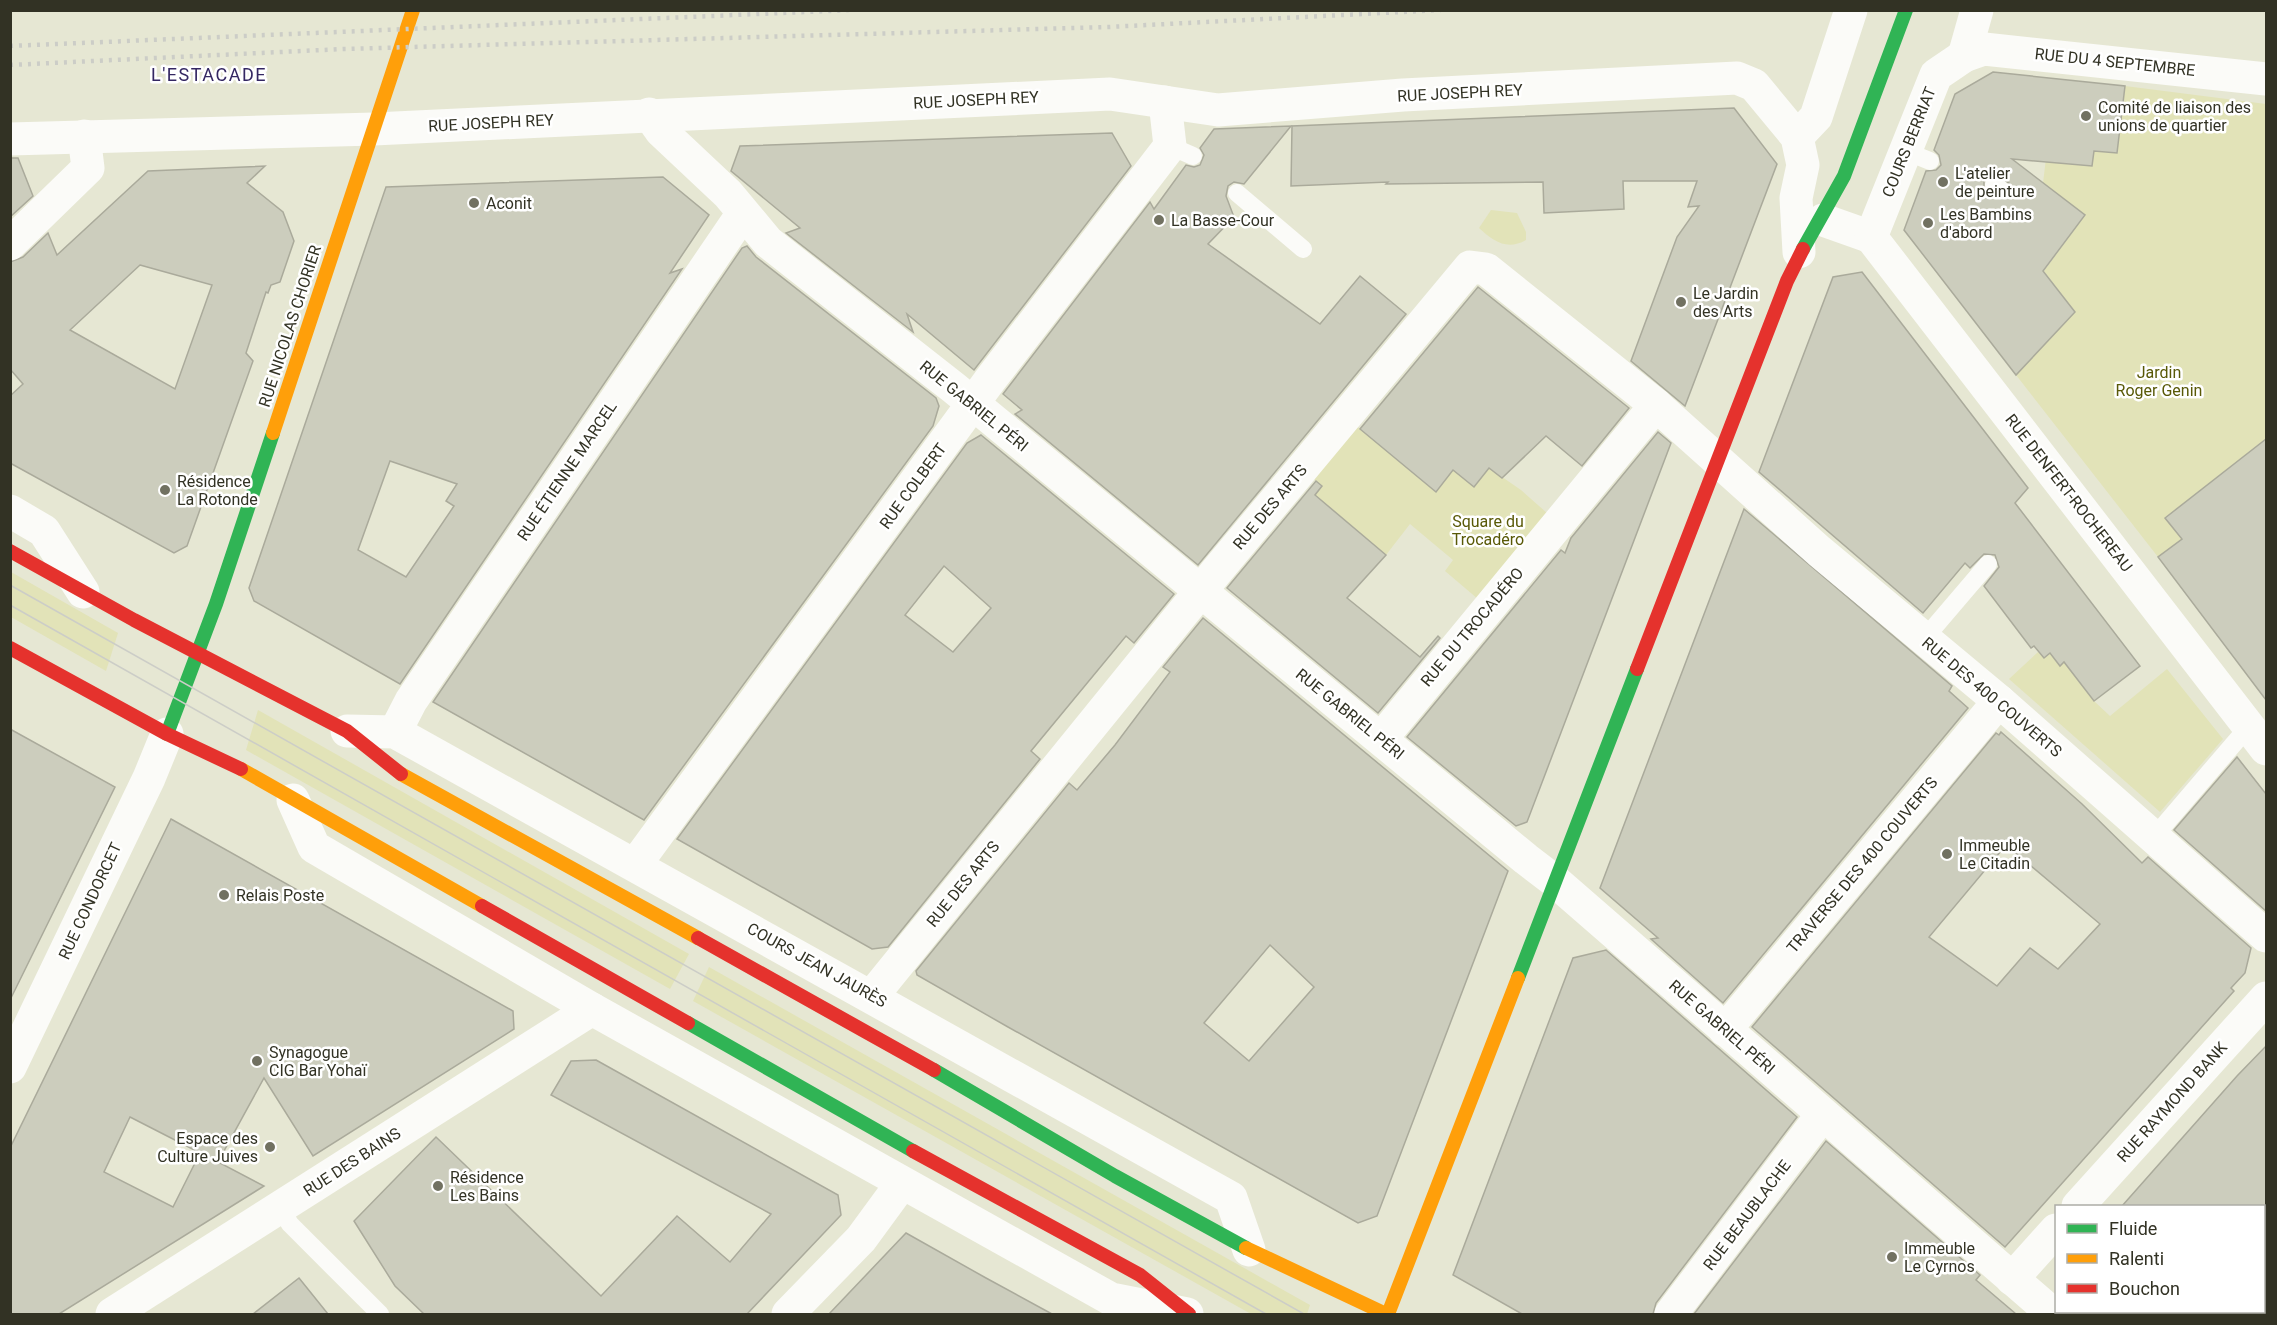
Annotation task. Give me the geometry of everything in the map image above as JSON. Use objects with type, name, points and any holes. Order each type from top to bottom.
[{"type":"main road","name":"RUE NICOLAS CHORIER","points":[[199,652],[352,187],[374,129],[413,10]]},
{"type":"main road","points":[[1387,1314],[1799,252],[1822,220],[1845,174],[1906,10]]},
{"type":"main road","name":"COURS JEAN JAURÈS","points":[[10,551],[348,731],[395,771],[853,1023],[1167,1206],[1326,1289],[1387,1314]]},
{"type":"main road","points":[[10,648],[167,734],[227,761],[974,1185],[1140,1275],[1188,1314]]},
{"type":"main road","points":[[167,734],[199,652]]},
{"type":"street","points":[[1797,137],[1816,117],[1851,10]]},
{"type":"street","points":[[1964,56],[1977,10]]},
{"type":"street","name":"RUE DU 4 SEPTEMBRE","points":[[1964,56],[1984,49],[2266,79]]},
{"type":"street","name":"COURS BERRIAT","points":[[1871,237],[1918,156],[1936,75],[1964,56]]},
{"type":"street","name":"RUE JOSEPH REY","points":[[10,139],[374,129],[650,114],[1110,94],[1218,110],[1403,95],[1737,78],[1754,85],[1797,137],[1803,165],[1796,198],[1799,252]]},
{"type":"street","name":"RUE COLBERT","points":[[635,865],[973,405],[1181,151],[1165,102]]},
{"type":"street","name":"RUE GABRIEL PÉRI","points":[[650,114],[661,132],[728,194],[768,242],[973,405],[1556,882],[2053,1314]]},
{"type":"street","points":[[10,244],[88,168],[84,136]]},
{"type":"street","name":"RUE ÉTIENNE MARCEL","points":[[394,732],[411,701],[742,213]]},
{"type":"street","points":[[1822,220],[1871,237]]},
{"type":"street","name":"RUE DENFERT-ROCHEREAU","points":[[1871,237],[2258,738]]},
{"type":"street","name":"RUE DES ARTS","points":[[872,996],[1201,592],[1470,267],[1486,268],[1656,405],[1718,459]]},
{"type":"street","name":"RUE DU TROCADÉRO","points":[[1381,739],[1656,405]]},
{"type":"street","name":"RUE DES 400 COUVERTS","points":[[1718,459],[1819,551],[1999,701],[2266,936]]},
{"type":"street","name":"COURS JEAN JAURÈS","points":[[10,511],[44,531],[84,592]]},
{"type":"street","name":"TRAVERSE DES 400 COUVERTS","points":[[1725,1030],[1999,701]]},
{"type":"street","name":"COURS JEAN JAURÈS","points":[[348,731],[394,732],[872,996],[1231,1198],[1249,1250]]},
{"type":"street","name":"RUE CONDORCET","points":[[10,1067],[149,778],[167,734]]},
{"type":"street","points":[[293,800],[314,847],[592,1009],[1118,1307],[1188,1314]]},
{"type":"street","name":"RUE RAYMOND BANK","points":[[2079,1205],[2266,998]]},
{"type":"street","name":"RUE DES BAINS","points":[[112,1314],[592,1009]]},
{"type":"street","name":"RUE BEAUBLACHE","points":[[1671,1314],[1822,1115]]},
{"type":"street","points":[[788,1314],[861,1239],[902,1183]]},
{"type":"street","points":[[2012,1279],[2055,1231]]},
{"type":"lane","points":[[1237,193],[1303,249]]},
{"type":"lane","points":[[1924,639],[1988,564]]},
{"type":"lane","points":[[2154,837],[2258,738]]},
{"type":"lane","points":[[280,1208],[290,1224],[380,1314]]},
{"type":"green space","name":"Jardin Roger Genin","points":[[2125,86],[2266,104],[2266,442],[2166,518],[2182,539],[2158,557],[2016,375],[2075,312],[2044,271],[2085,215],[2043,183],[2047,150],[2068,164],[2092,166],[2094,151],[2117,153]]},
{"type":"green space","points":[[1491,210],[1517,213],[1526,232],[1526,240],[1513,245],[1506,244],[1484,233],[1479,228]]},
{"type":"green space","name":"Square du Trocadéro","points":[[1353,423],[1435,491],[1453,470],[1489,468],[1521,490],[1556,521],[1485,605],[1445,571],[1453,560],[1410,524],[1386,555],[1315,495],[1322,486],[1310,476]]},
{"type":"green space","points":[[11,572],[118,633],[106,671],[11,617]]},
{"type":"green space","points":[[2038,652],[2044,658],[2050,653],[2060,666],[2064,662],[2094,701],[2110,716],[2167,669],[2223,739],[2160,812],[2009,679]]},
{"type":"green space","points":[[258,710],[689,954],[670,989],[246,750]]},
{"type":"green space","points":[[709,967],[1310,1305],[1307,1314],[1251,1314],[693,1001]]},
{"type":"building","points":[[1993,72],[2125,86],[2117,153],[2094,151],[2092,166],[2012,159],[2085,215],[2043,271],[2075,312],[2016,375],[1904,230],[1926,171],[1936,170],[1941,165],[1939,155],[1934,150],[1955,94]],"holes":[[[1994,174],[2009,183],[2009,193],[2004,198],[1994,198],[1984,190],[1984,180]]]},
{"type":"building","points":[[1734,108],[1777,164],[1685,406],[1631,361],[1677,237],[1699,206],[1688,207],[1697,181],[1623,181],[1624,209],[1544,213],[1543,182],[1386,184],[1388,182],[1291,186],[1292,126]]},
{"type":"building","points":[[1291,126],[1244,184],[1234,182],[1228,186],[1226,196],[1234,217],[1208,244],[1320,324],[1360,276],[1406,314],[1198,565],[1015,414],[1022,410],[1003,394],[1150,202],[1154,209],[1186,165],[1194,167],[1200,165],[1204,155],[1200,148],[1214,129]]},
{"type":"building","points":[[1112,133],[1131,166],[974,370],[907,314],[913,332],[786,233],[800,228],[731,171],[740,146]]},
{"type":"building","points":[[10,158],[18,158],[33,196],[10,217]]},
{"type":"building","points":[[265,166],[247,183],[283,212],[294,241],[280,282],[271,285],[268,293],[266,292],[246,353],[253,361],[187,546],[174,553],[10,463],[10,396],[23,384],[10,369],[10,262],[23,257],[48,233],[57,255],[148,171]],"holes":[[[140,265],[212,285],[175,389],[70,330]]]},
{"type":"building","points":[[663,177],[709,215],[670,273],[682,269],[400,684],[254,601],[249,588],[386,187]],"holes":[[[390,461],[457,484],[446,501],[454,506],[406,577],[358,550]]]},
{"type":"building","points":[[747,246],[756,257],[936,398],[939,406],[933,426],[644,820],[433,702],[742,248]]},
{"type":"building","points":[[1862,272],[2028,488],[2015,503],[2140,666],[2094,701],[2064,662],[2060,666],[2050,653],[2044,658],[2034,646],[2031,648],[1984,586],[1999,567],[1995,555],[1984,554],[1970,568],[1965,563],[1923,613],[1759,472],[1833,277]]},
{"type":"building","points":[[1478,287],[1629,408],[1582,466],[1546,436],[1502,478],[1489,468],[1474,487],[1453,470],[1436,492],[1360,429]]},
{"type":"building","points":[[1658,432],[1671,443],[1527,822],[1516,826],[1407,737],[1561,550],[1565,553],[1571,538]]},
{"type":"building","points":[[981,435],[1174,594],[1134,643],[1126,636],[1031,751],[1040,759],[888,947],[872,949],[677,839],[967,443]],"holes":[[[944,566],[991,608],[953,652],[905,615]]]},
{"type":"building","points":[[2266,439],[2266,700],[2158,557],[2182,539],[2165,518]]},
{"type":"building","points":[[1316,481],[1322,486],[1315,495],[1386,555],[1347,598],[1420,657],[1438,636],[1440,638],[1378,713],[1227,588]]},
{"type":"building","points":[[1744,509],[1952,686],[1949,691],[1968,708],[1723,1003],[1651,939],[1658,938],[1600,888]]},
{"type":"building","points":[[1203,618],[1508,871],[1377,1216],[1358,1223],[917,975],[916,971],[1069,783],[1077,790],[1115,745],[1170,672],[1163,667]],"holes":[[[1270,945],[1314,987],[1249,1061],[1204,1023]]]},
{"type":"building","points":[[10,729],[115,787],[10,1000]]},
{"type":"building","points":[[2001,732],[2082,804],[2142,863],[2148,857],[2251,948],[2245,973],[2231,988],[2234,991],[2005,1247],[1752,1027],[1996,733],[1999,735]],"holes":[[[2006,845],[2100,924],[2058,969],[2030,948],[1997,986],[1929,937]]]},
{"type":"building","points":[[2237,757],[2266,794],[2266,911],[2174,830]]},
{"type":"building","points":[[171,819],[513,1011],[514,1029],[313,1156],[264,1078],[218,1162],[264,1186],[59,1314],[10,1314],[10,1148]],"holes":[[[130,1117],[212,1159],[200,1153],[173,1207],[104,1172]]]},
{"type":"building","points":[[1606,950],[1797,1117],[1656,1303],[1653,1314],[1522,1314],[1453,1275],[1573,958]]},
{"type":"building","points":[[2266,1046],[2266,1206],[2123,1205]]},
{"type":"building","points":[[596,1060],[838,1195],[841,1215],[747,1314],[424,1314],[395,1286],[354,1221],[436,1137],[601,1296],[677,1216],[730,1262],[771,1214],[551,1095],[571,1061]]},
{"type":"building","points":[[1826,1141],[1980,1275],[1976,1280],[2016,1314],[1694,1314]]},
{"type":"building","points":[[906,1233],[986,1278],[1052,1314],[829,1314]]},
{"type":"building","points":[[299,1278],[328,1314],[253,1314]]},
{"type":"tram line","points":[[10,585],[1304,1314]]},
{"type":"tram line","points":[[10,605],[1266,1314]]},
{"type":"railway","points":[[10,46],[852,10]]},
{"type":"railway","points":[[10,65],[343,49],[1108,27],[1441,10]]},
{"type":"traffic: fast","points":[[1803,249],[1844,176],[1906,10]]},
{"type":"traffic: fast","points":[[167,734],[216,604],[273,433]]},
{"type":"traffic: fast","points":[[1518,978],[1637,669]]},
{"type":"traffic: fast","points":[[688,1023],[913,1151]]},
{"type":"traffic: fast","points":[[934,1070],[1115,1176],[1246,1248]]},
{"type":"traffic: slow","points":[[273,433],[413,10]]},
{"type":"traffic: slow","points":[[241,769],[482,906]]},
{"type":"traffic: slow","points":[[401,774],[698,938]]},
{"type":"traffic: slow","points":[[1388,1314],[1518,978]]},
{"type":"traffic: slow","points":[[1246,1248],[1386,1314]]},
{"type":"traffic: jam","points":[[1637,669],[1787,281],[1803,249]]},
{"type":"traffic: jam","points":[[10,551],[134,620],[347,731],[401,774]]},
{"type":"traffic: jam","points":[[10,648],[167,734],[241,769]]},
{"type":"traffic: jam","points":[[482,906],[688,1023]]},
{"type":"traffic: jam","points":[[698,938],[934,1070]]},
{"type":"traffic: jam","points":[[913,1151],[1140,1275],[1189,1314]]},
{"type":"place","name":"Comité de liaison des unions de quartier","points":[[2086,116]]},
{"type":"place","name":"L'atelier de peinture","points":[[1943,182]]},
{"type":"place","name":"Aconit","points":[[474,203]]},
{"type":"place","name":"La Basse-Cour","points":[[1159,220]]},
{"type":"place","name":"Les Bambins d'abord","points":[[1928,223]]},
{"type":"place","name":"Le Jardin des Arts","points":[[1681,302]]},
{"type":"place","name":"Résidence La Rotonde","points":[[165,490]]},
{"type":"place","name":"Immeuble Le Citadin","points":[[1947,854]]},
{"type":"place","name":"Relais Poste","points":[[224,895]]},
{"type":"place","name":"Synagogue CIG Bar Yohaï","points":[[257,1061]]},
{"type":"place","name":"Espace des Culture Juives","points":[[270,1147]]},
{"type":"place","name":"Résidence Les Bains","points":[[438,1186]]},
{"type":"place","name":"Immeuble Le Cyrnos","points":[[1892,1257]]},
{"type":"district","name":"L'ESTACADE","points":[[209,74]]}]
